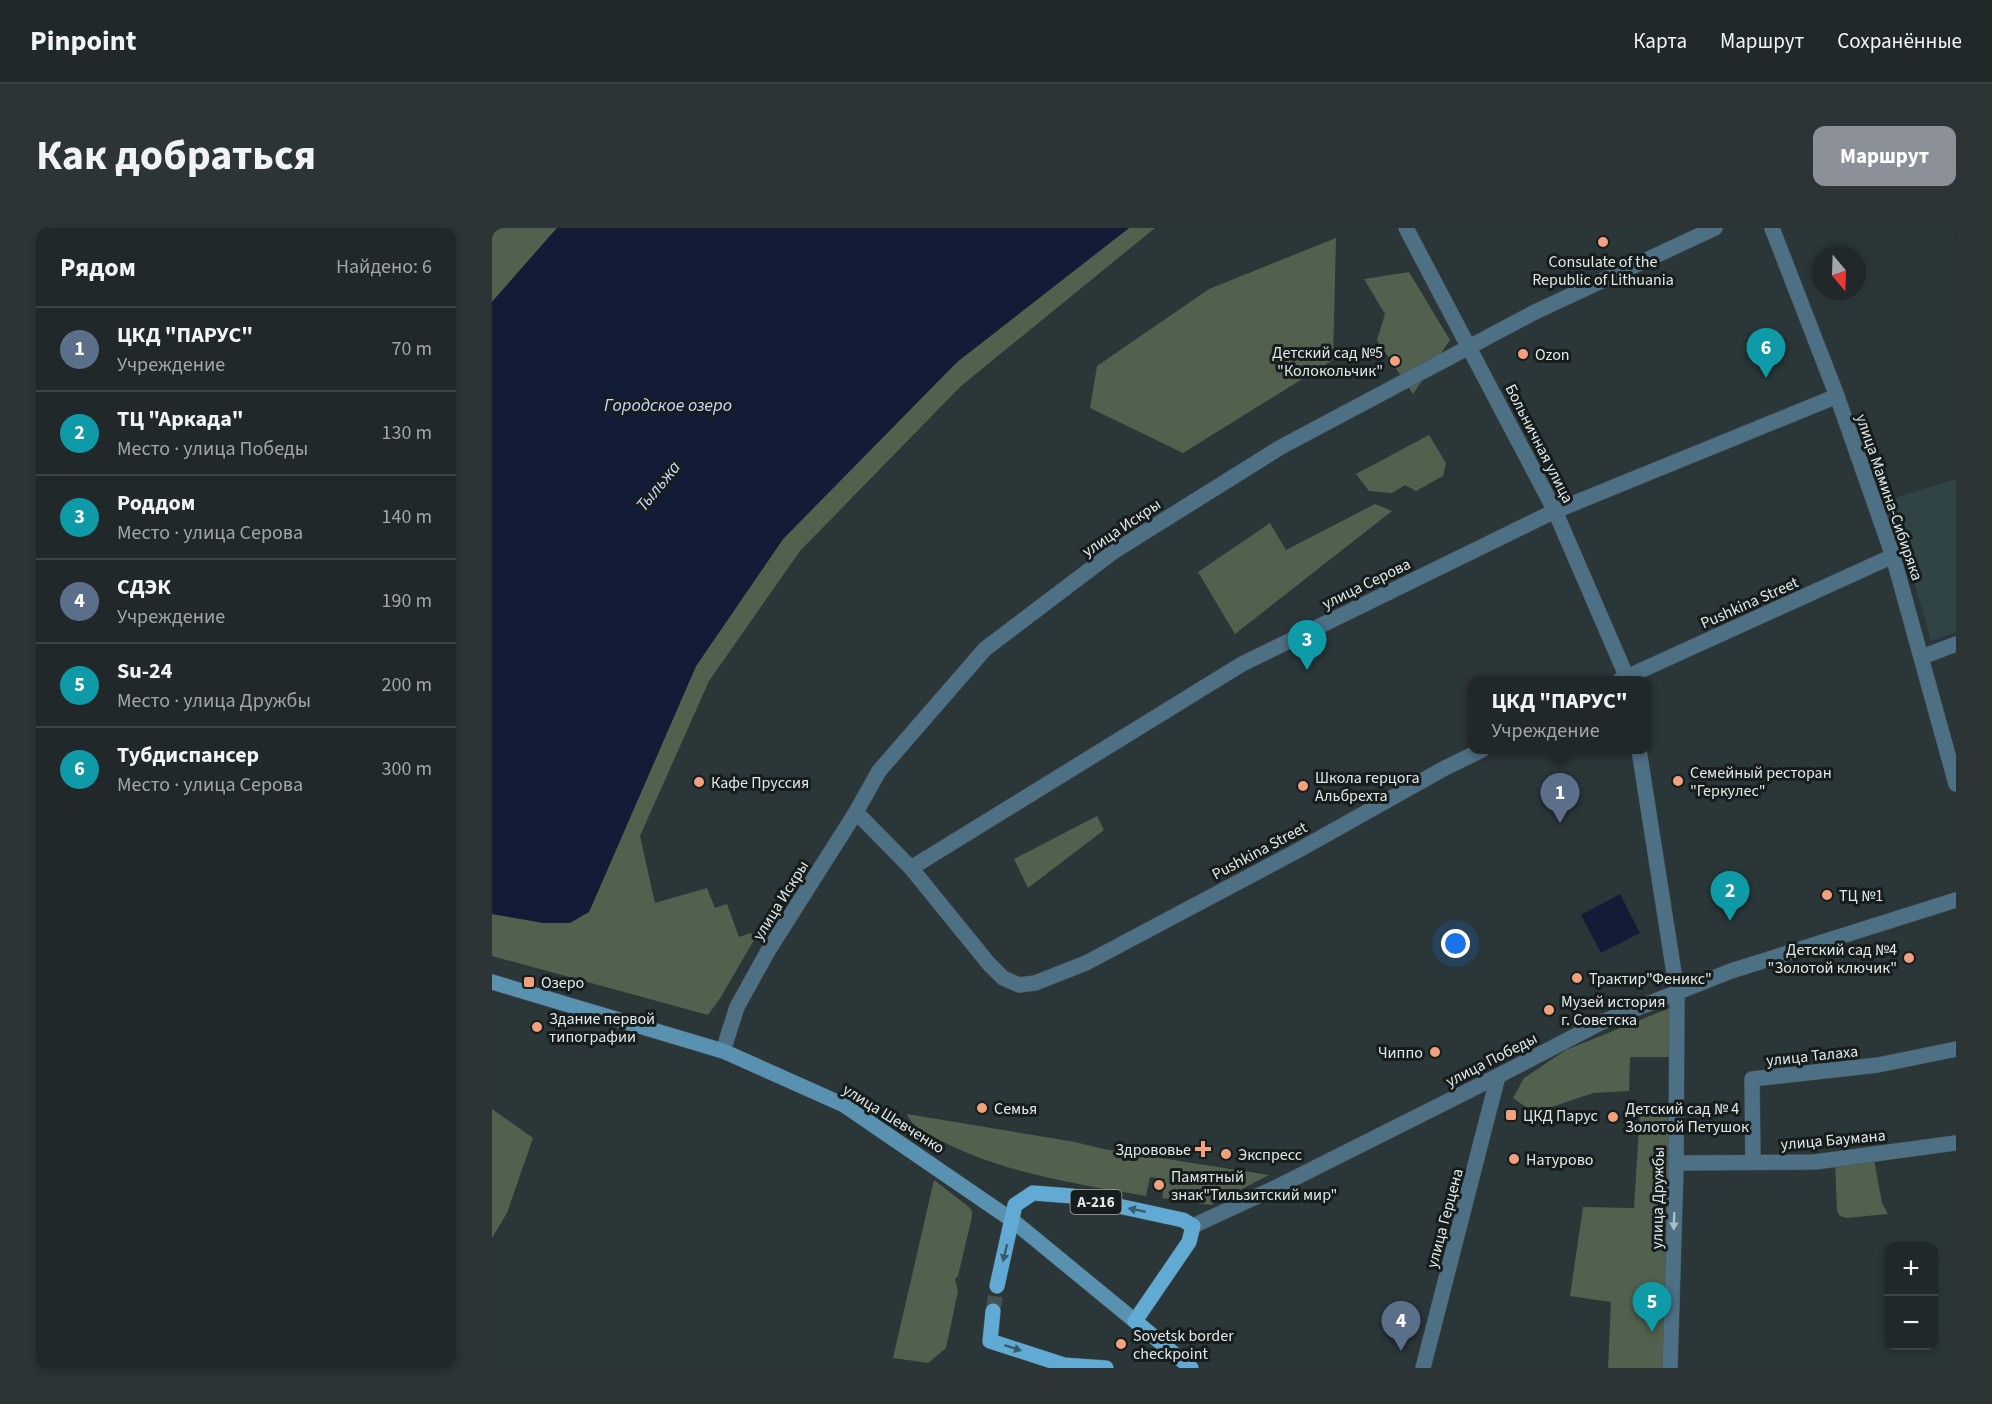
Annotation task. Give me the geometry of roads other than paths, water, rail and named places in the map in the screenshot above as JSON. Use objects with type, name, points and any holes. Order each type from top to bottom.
[{"type":"main road","name":"улица Шевченко","points":[[492,982],[723,1051],[844,1105],[1012,1220],[1191,1368]]},
{"type":"main road","name":"А-216","points":[[997,1286],[1015,1205],[1034,1193],[1072,1196],[1183,1220],[1193,1226]]},
{"type":"main road","points":[[1135,1321],[1189,1242],[1193,1226]]},
{"type":"main road","points":[[993,1311],[990,1341],[1064,1367],[1106,1368]]},
{"type":"street","name":"Больничная улица","points":[[1406,228],[1555,511],[1624,676]]},
{"type":"street","name":"улица Искры","points":[[723,1051],[737,1006],[768,951],[856,812],[879,771],[985,648],[1113,552],[1281,447],[1535,312],[1715,228]]},
{"type":"street","name":"улица Мамина-Сибиряка","points":[[1772,228],[1837,396],[1893,556],[1956,784]]},
{"type":"street","name":"улица Серова","points":[[911,868],[1242,664],[1555,511],[1837,396]]},
{"type":"street","name":"Pushkina Street","points":[[1632,676],[1893,556]]},
{"type":"street","points":[[1922,657],[1956,644]]},
{"type":"street","name":"Pushkina Street","points":[[911,868],[1003,978],[1019,985],[1035,983],[1086,963],[1474,754]]},
{"type":"street","points":[[1640,754],[1677,992]]},
{"type":"street","points":[[856,812],[911,868]]},
{"type":"street","name":"улица Победы","points":[[1193,1226],[1277,1187],[1602,1022],[1731,971],[1956,900]]},
{"type":"street","name":"улица Дружбы","points":[[1670,1368],[1676,1163],[1677,992]]},
{"type":"street","name":"улица Талаха","points":[[1753,1162],[1752,1079],[1878,1065],[1956,1049]]},
{"type":"street","name":"улица Герцена","points":[[1423,1368],[1498,1076]]},
{"type":"street","name":"улица Баумана","points":[[1676,1163],[1815,1162],[1956,1143]]},
{"type":"water","name":"Городское озеро","points":[[557,228],[1129,228],[957,362],[783,539],[696,666],[589,912],[570,923],[544,923],[492,914],[492,302]]},
{"type":"water","points":[[1620,894],[1640,933],[1601,953],[1581,915]]},
{"type":"tunnel","points":[[993,1311],[997,1286]]},
{"type":"place","name":"Consulate of the Republic of Lithuania","points":[[1603,242]]},
{"type":"place","name":"Ozon","points":[[1523,354]]},
{"type":"place","name":"Детский сад №5 \"Колокольчик\"","points":[[1395,361]]},
{"type":"place","name":"Тубдиспансер","points":[[1766,378]]},
{"type":"place","name":"Роддом","points":[[1307,670]]},
{"type":"place","name":"Семейный ресторан \"Геркулес\"","points":[[1678,781]]},
{"type":"place","name":"Кафе Пруссия","points":[[699,782]]},
{"type":"place","name":"Школа герцога Альбрехта","points":[[1303,786]]},
{"type":"place","name":"ЦКД \"ПАРУС\"","points":[[1560,823]]},
{"type":"place","name":"ТЦ №1","points":[[1827,895]]},
{"type":"place","name":"ТЦ \"Аркада\"","points":[[1730,921]]},
{"type":"place","name":"Детский сад №4 \"Золотой ключик\"","points":[[1909,958]]},
{"type":"place","name":"Трактир\"Феникс\"","points":[[1577,978]]},
{"type":"place","name":"Озеро","points":[[529,982]]},
{"type":"place","name":"Музей история г. Советска","points":[[1549,1010]]},
{"type":"place","name":"Здание первой типографии","points":[[537,1027]]},
{"type":"place","name":"Чиппо","points":[[1435,1052]]},
{"type":"place","name":"Семья","points":[[982,1108]]},
{"type":"place","name":"ЦКД Парус","points":[[1511,1115]]},
{"type":"place","name":"Детский сад № 4 Золотой Петушок","points":[[1613,1117]]},
{"type":"place","name":"Здрововье","points":[[1203,1149]]},
{"type":"place","name":"Экспресс","points":[[1226,1154]]},
{"type":"place","name":"Натурово","points":[[1514,1159]]},
{"type":"place","name":"Памятный знак\"Тильзитский мир\"","points":[[1159,1185]]},
{"type":"place","name":"Su-24","points":[[1652,1332]]},
{"type":"place","name":"Sovetsk border checkpoint","points":[[1121,1344]]},
{"type":"place","name":"СДЭК","points":[[1401,1351]]},
{"type":"water label","name":"Тыльжа","points":[[658,486]]}]
